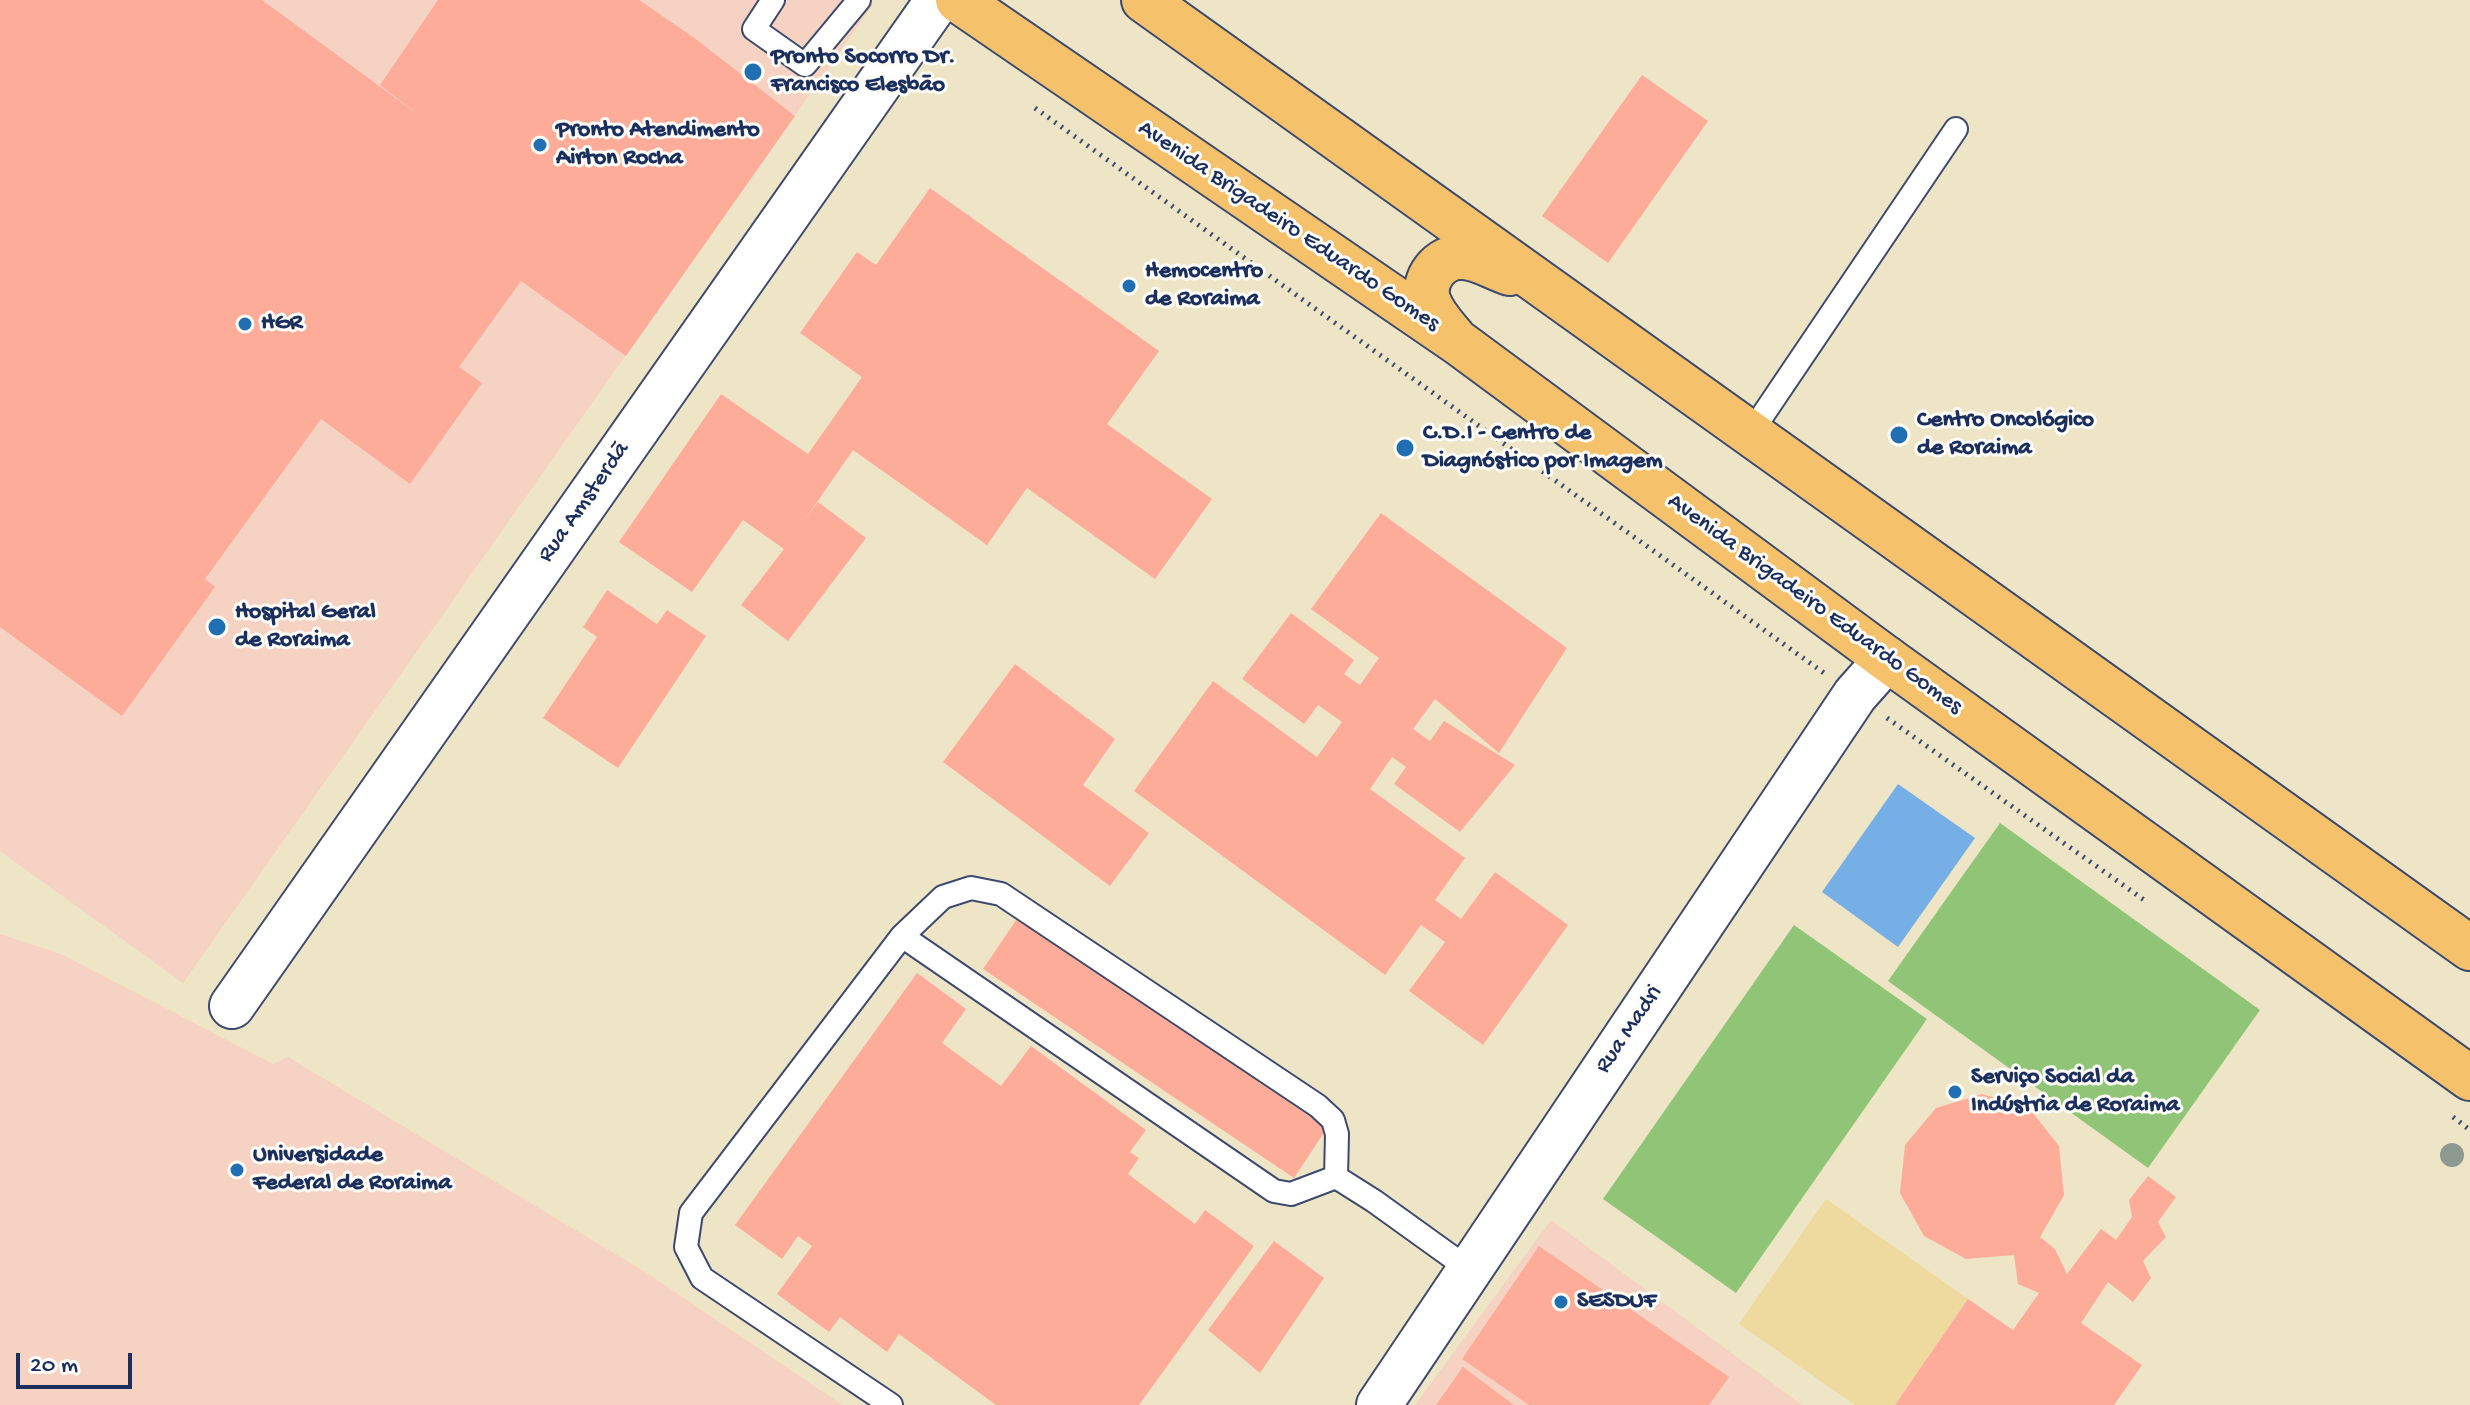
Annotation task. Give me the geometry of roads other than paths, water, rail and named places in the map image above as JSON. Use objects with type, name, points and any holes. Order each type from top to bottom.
[{"type":"main road","name":"Avenida Brigadeiro Eduardo Gomes","points":[[958,0],[1459,343],[1887,659],[2457,1095]]},
{"type":"main road","points":[[1144,0],[2470,948]]},
{"type":"main road","points":[[1459,343],[1438,320],[1429,301],[1430,279],[1435,267],[1453,257],[1466,257],[1535,280]]},
{"type":"street","name":"Rua Amsterdã","points":[[232,1006],[938,0]]},
{"type":"street","name":"Rua Madri","points":[[1379,1405],[1855,695],[1887,659]]},
{"type":"lane","points":[[773,0],[754,29],[805,65],[859,0]]},
{"type":"lane","points":[[1750,434],[1956,129]]},
{"type":"lane","points":[[891,1405],[702,1278],[686,1247],[691,1213],[902,936],[943,897],[971,888],[1001,894],[1318,1106],[1333,1120],[1337,1134],[1336,1177]]},
{"type":"lane","points":[[902,936],[1274,1191],[1291,1194],[1336,1177]]},
{"type":"lane","points":[[1336,1177],[1470,1270]]},
{"type":"water","points":[[1898,784],[1975,838],[1898,947],[1822,892]]},
{"type":"place","name":"Pronto Socorro Dr. Francisco Elesbão","points":[[753,72]]},
{"type":"place","name":"Pronto Atendimento Airton Rocha","points":[[540,145]]},
{"type":"place","name":"Hemocentro de Roraima","points":[[1129,286]]},
{"type":"place","name":"HGR","points":[[245,324]]},
{"type":"place","name":"Centro Oncológico de Roraima","points":[[1899,435]]},
{"type":"place","name":"C.D.I - Centro de Diagnóstico por Imagem","points":[[1405,448]]},
{"type":"place","name":"Hospital Geral de Roraima","points":[[217,627]]},
{"type":"place","name":"Serviço Social da Indústria de Roraima","points":[[1955,1092]]},
{"type":"place","name":"Universidade Federal de Roraima","points":[[237,1170]]},
{"type":"place","name":"SESDUF","points":[[1561,1302]]}]
